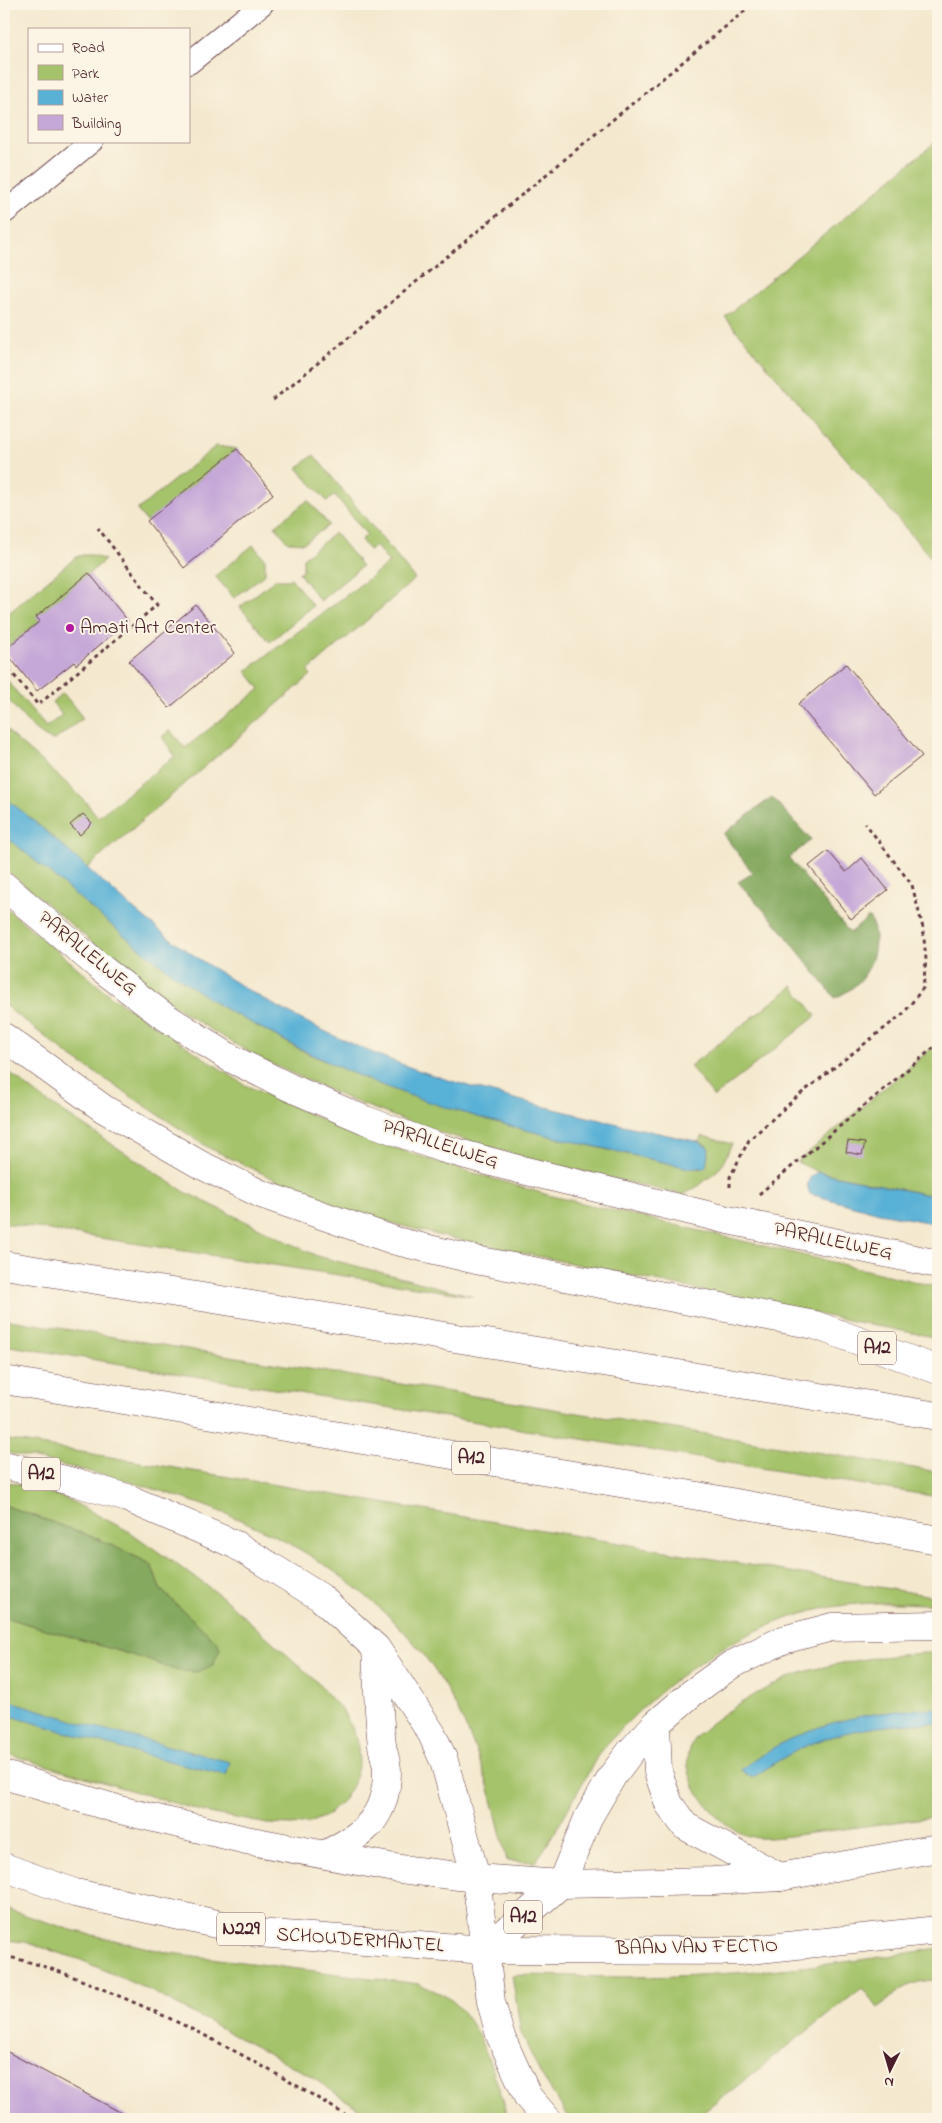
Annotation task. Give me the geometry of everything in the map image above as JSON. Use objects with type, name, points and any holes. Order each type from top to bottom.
[{"type":"main road","name":"PARALLELWEG","points":[[4,886],[101,968],[161,1014],[230,1058],[291,1088],[365,1120],[441,1148],[510,1167],[728,1220],[938,1264]]},
{"type":"main road","name":"A12","points":[[4,1037],[104,1109],[199,1164],[261,1194],[305,1210],[396,1241],[476,1260],[815,1325],[938,1370]]},
{"type":"main road","points":[[4,1265],[938,1416]]},
{"type":"main road","name":"A12","points":[[4,1380],[698,1496],[938,1540]]},
{"type":"main road","name":"A12","points":[[4,1465],[78,1483],[127,1498],[236,1545],[320,1597],[376,1648],[432,1734],[444,1761],[476,1878]]},
{"type":"main road","name":"A12","points":[[485,1950],[561,1884],[588,1818],[599,1798],[631,1751],[656,1724],[692,1693],[731,1665],[783,1640],[832,1627],[938,1625]]},
{"type":"main road","points":[[326,1854],[350,1842],[366,1829],[383,1800],[387,1770],[382,1746],[376,1648]]},
{"type":"main road","points":[[656,1724],[658,1772],[669,1804],[686,1826],[780,1877]]},
{"type":"main road","points":[[4,1775],[120,1810],[246,1840],[400,1869],[476,1878],[561,1884],[713,1881],[780,1877],[938,1848]]},
{"type":"main road","name":"SCHOUDERMANTEL","points":[[4,1867],[75,1893],[258,1933],[485,1950]]},
{"type":"main road","points":[[476,1878],[491,2002],[500,2035],[528,2097],[547,2119]]},
{"type":"main road","name":"BAAN VAN FECTIO","points":[[485,1950],[740,1951],[938,1930]]},
{"type":"lane","points":[[190,62],[262,4]]},
{"type":"lane","points":[[4,213],[91,142]]},
{"type":"path","points":[[273,400],[753,4]]},
{"type":"path","points":[[4,663],[38,705],[157,605],[98,528]]},
{"type":"path","points":[[728,1220],[730,1178],[748,1140],[798,1096],[904,1013],[923,988],[926,960],[924,936],[912,885],[866,823]]},
{"type":"path","points":[[728,1220],[938,1044]]},
{"type":"path","points":[[4,1956],[58,1970],[172,2018],[302,2088],[352,2119]]},
{"type":"green space","points":[[938,140],[938,566],[725,317]]},
{"type":"green space","points":[[216,446],[237,449],[147,522],[137,510]]},
{"type":"green space","points":[[314,455],[415,579],[308,671],[311,675],[86,869],[4,797],[4,726],[13,737],[85,801],[98,817],[175,756],[162,737],[170,730],[185,748],[260,689],[246,671],[389,563],[376,546],[369,550],[361,540],[367,535],[335,495],[327,501],[297,468]]},
{"type":"green space","points":[[308,500],[329,525],[304,543],[288,542],[275,526]]},
{"type":"green space","points":[[335,533],[362,566],[320,601],[299,573],[303,570],[303,558]]},
{"type":"green space","points":[[253,545],[265,559],[265,574],[234,598],[215,576]]},
{"type":"green space","points":[[92,555],[105,560],[37,617],[40,621],[4,650],[4,617],[76,557]]},
{"type":"green space","points":[[277,578],[279,580],[288,580],[291,578],[313,606],[270,642],[240,607]]},
{"type":"green space","points":[[4,677],[46,727],[62,715],[52,702],[63,693],[83,718],[55,740],[49,739],[35,729],[4,695]]},
{"type":"green space","points":[[772,797],[811,840],[789,858],[850,933],[869,917],[873,925],[875,945],[865,974],[852,988],[835,998],[779,927],[738,882],[753,873],[723,834]]},
{"type":"green space","points":[[4,835],[248,1021],[307,1053],[367,1079],[440,1105],[592,1146],[689,1168],[704,1168],[706,1145],[699,1142],[703,1136],[732,1144],[721,1167],[700,1185],[683,1195],[526,1158],[422,1127],[346,1098],[261,1059],[211,1030],[143,985],[4,868]]},
{"type":"green space","points":[[4,906],[112,997],[245,1085],[328,1122],[384,1144],[548,1195],[938,1287],[938,1338],[437,1235],[335,1208],[209,1148],[70,1056],[4,1005]]},
{"type":"green space","points":[[793,986],[816,1016],[714,1097],[690,1066]]},
{"type":"green space","points":[[938,1043],[938,1197],[818,1172],[797,1162]]},
{"type":"green space","points":[[4,1068],[40,1097],[185,1192],[317,1256],[473,1296],[4,1223]]},
{"type":"green space","points":[[4,1319],[938,1472],[938,1497],[4,1345]]},
{"type":"green space","points":[[4,1439],[938,1597],[938,1605],[878,1603],[847,1605],[817,1610],[763,1628],[712,1654],[666,1687],[644,1706],[604,1748],[535,1862],[507,1861],[484,1774],[473,1743],[455,1705],[438,1675],[422,1653],[404,1632],[374,1603],[334,1571],[291,1545],[246,1522],[151,1488],[4,1452]]},
{"type":"green space","points":[[4,1481],[40,1489],[69,1500],[130,1532],[220,1595],[314,1679],[342,1710],[354,1731],[359,1763],[354,1782],[344,1799],[328,1815],[309,1823],[292,1825],[268,1824],[208,1813],[4,1753],[4,1617],[139,1657],[179,1671],[220,1649],[218,1643],[160,1589],[151,1564],[96,1538],[4,1505]]},
{"type":"green space","points":[[4,1505],[96,1538],[151,1564],[160,1589],[218,1643],[220,1649],[213,1665],[197,1672],[178,1671],[139,1657],[4,1617]]},
{"type":"green space","points":[[924,1653],[938,1653],[938,1816],[784,1837],[758,1838],[740,1833],[732,1828],[704,1802],[690,1777],[689,1750],[698,1735],[724,1714],[759,1693],[801,1673],[831,1665]]},
{"type":"green space","points":[[4,1908],[71,1930],[170,1953],[419,1984],[447,1997],[459,2007],[469,2020],[486,2052],[509,2119],[374,2119],[307,2074],[151,1991],[81,1960],[25,1942],[4,1940]]},
{"type":"green space","points":[[938,1948],[938,1983],[935,1980],[910,1985],[878,2008],[862,1988],[695,2119],[570,2119],[541,2075],[521,2033],[512,1975],[633,1977],[748,1972],[862,1960]]},
{"type":"water","points":[[4,797],[167,936],[231,980],[300,1019],[373,1053],[445,1079],[603,1121],[699,1142],[709,1148],[706,1166],[704,1168],[689,1168],[502,1124],[428,1102],[377,1083],[331,1064],[287,1042],[224,1008],[189,985],[135,944],[4,835]]},
{"type":"water","points":[[818,1172],[938,1197],[938,1224],[879,1213],[810,1194],[808,1181]]},
{"type":"water","points":[[4,1699],[91,1726],[230,1762],[226,1775],[140,1754],[4,1714]]},
{"type":"water","points":[[938,1708],[938,1723],[892,1725],[846,1733],[799,1749],[752,1778],[741,1770],[763,1754],[786,1741],[834,1722],[885,1712]]},
{"type":"building","points":[[237,449],[273,494],[184,568],[147,521]]},
{"type":"building","points":[[89,573],[128,621],[76,665],[74,662],[37,691],[4,650],[40,621],[36,617]]},
{"type":"building","points":[[196,605],[235,653],[169,708],[129,661]]},
{"type":"building","points":[[846,664],[922,756],[874,794],[798,704]]},
{"type":"building","points":[[83,814],[92,823],[80,835],[70,825]]},
{"type":"building","points":[[828,851],[846,872],[862,858],[888,890],[851,919],[809,866]]},
{"type":"building","points":[[848,1141],[865,1143],[862,1155],[846,1152]]},
{"type":"building","points":[[4,2050],[133,2119],[4,2119]]},
{"type":"place","name":"Amati Art Center","points":[[70,628]]}]
